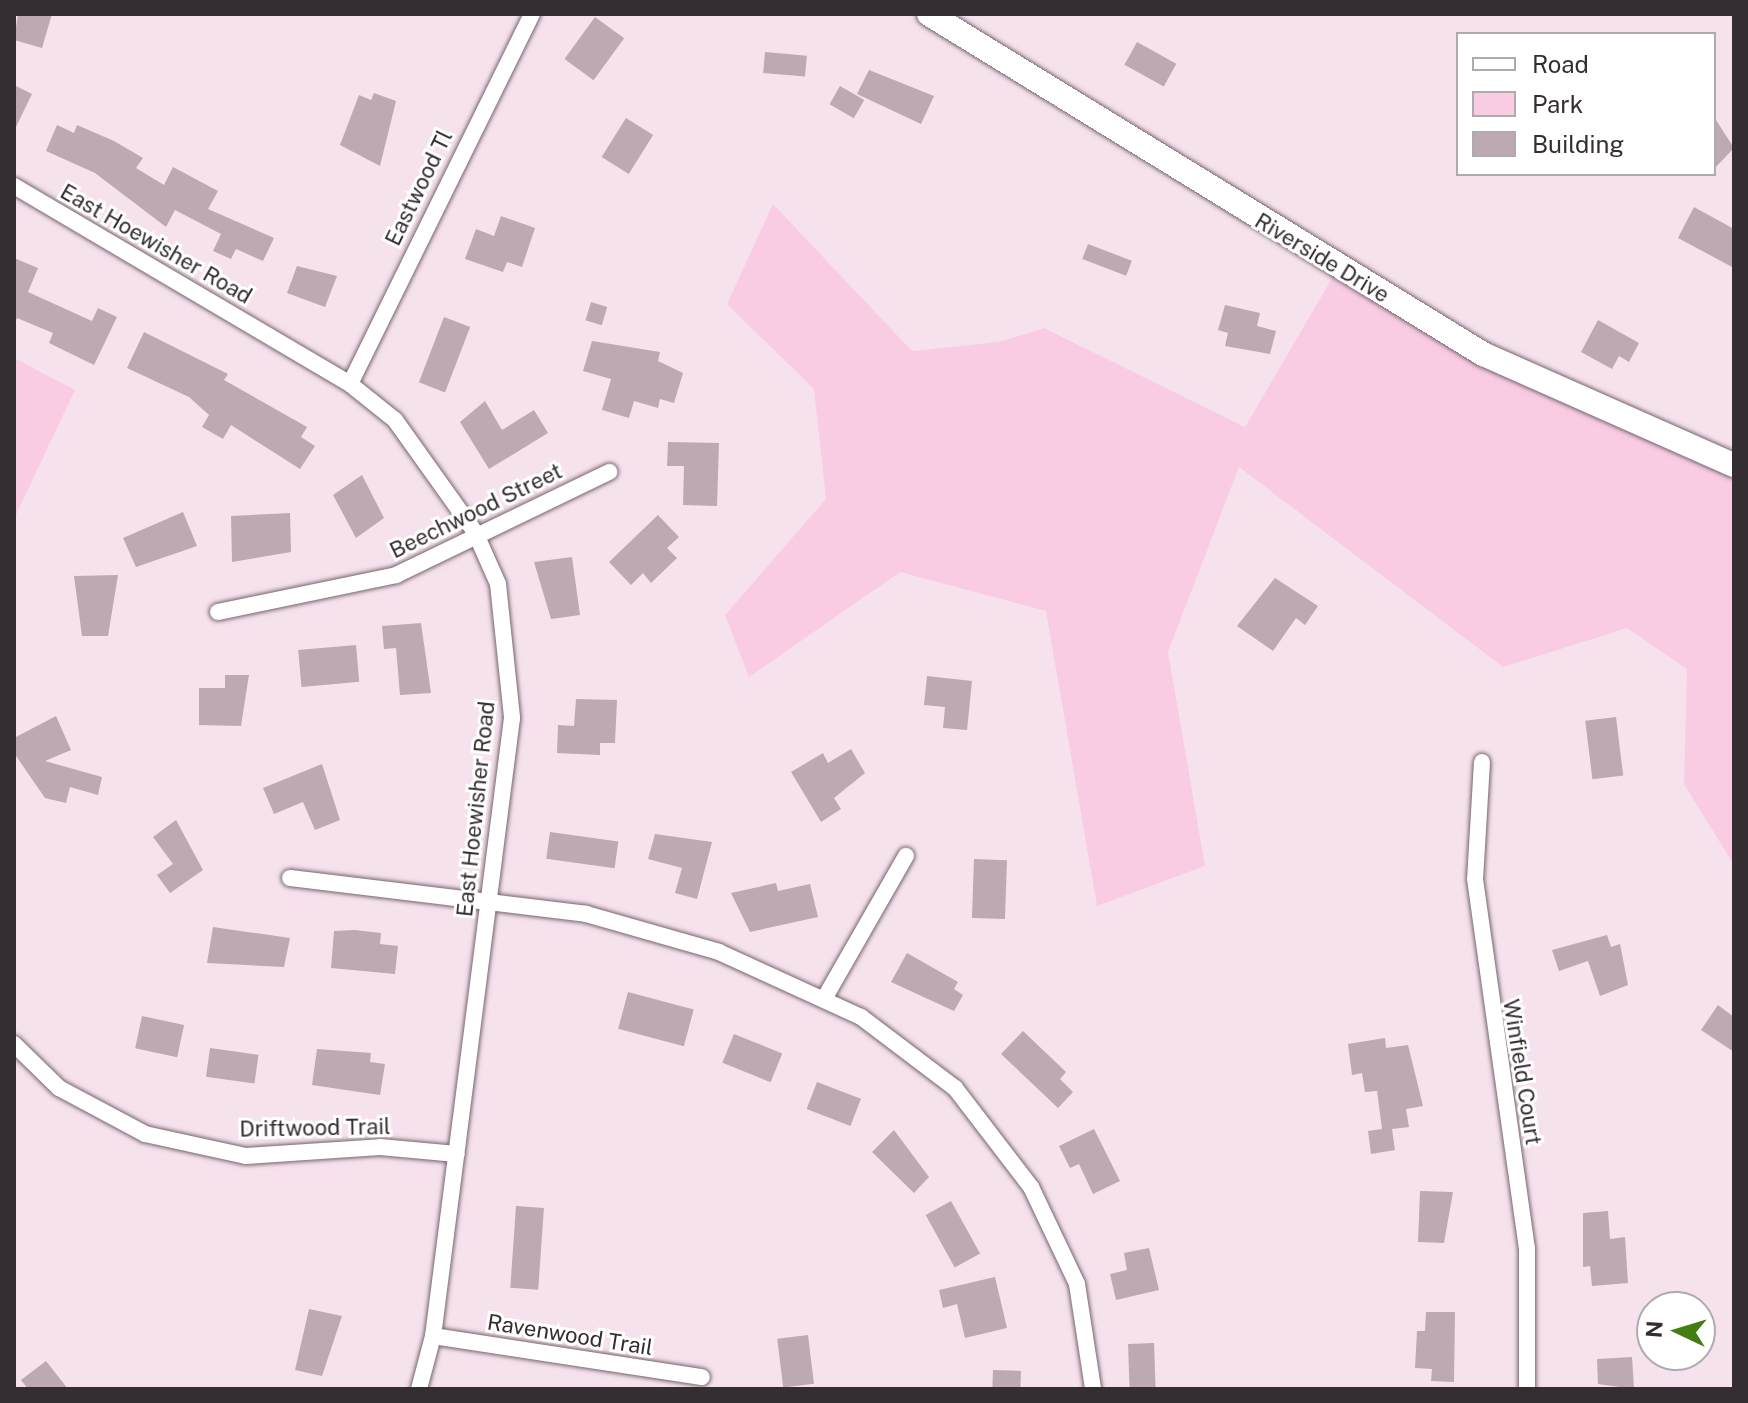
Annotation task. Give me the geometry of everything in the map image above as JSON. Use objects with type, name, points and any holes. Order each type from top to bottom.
[{"type":"main road","name":"Riverside Drive","points":[[929,14],[1483,354],[1734,465]]},
{"type":"street","name":"Eastwood Tl","points":[[350,384],[532,14]]},
{"type":"street","name":"East Hoewisher Road","points":[[14,186],[350,384],[395,420],[475,532],[498,584],[512,718],[433,1336],[419,1389]]},
{"type":"street","name":"Beechwood Street","points":[[218,612],[396,575],[475,532],[609,472]]},
{"type":"street","name":"Winfield Court","points":[[1482,762],[1475,879],[1527,1248],[1527,1389]]},
{"type":"street","points":[[824,999],[906,856]]},
{"type":"street","points":[[290,878],[490,900],[661,934],[824,999],[861,1017],[955,1088],[1031,1187],[1077,1284],[1093,1389]]},
{"type":"street","name":"Driftwood Trail","points":[[14,1044],[59,1088],[145,1134],[246,1156],[380,1147],[457,1154]]},
{"type":"street","name":"Ravenwood Trail","points":[[433,1336],[702,1377]]},
{"type":"green space","points":[[773,204],[912,351],[999,342],[1044,328],[1245,427],[1338,268],[1483,354],[1734,465],[1734,865],[1684,784],[1687,669],[1627,628],[1503,667],[1239,467],[1168,652],[1205,866],[1097,906],[1046,611],[900,572],[749,677],[725,615],[826,499],[814,389],[727,304]]},
{"type":"green space","points":[[14,358],[75,390],[14,519]]},
{"type":"building","points":[[18,14],[52,14],[42,48],[14,40]]},
{"type":"building","points":[[595,17],[624,38],[594,80],[564,59]]},
{"type":"building","points":[[1137,42],[1176,64],[1164,87],[1124,65]]},
{"type":"building","points":[[765,52],[807,56],[805,77],[763,73]]},
{"type":"building","points":[[869,70],[934,96],[921,124],[857,94]]},
{"type":"building","points":[[14,85],[32,94],[14,131]]},
{"type":"building","points":[[840,86],[864,100],[854,118],[830,104]]},
{"type":"building","points":[[374,93],[396,101],[380,166],[340,145],[359,95],[371,100]]},
{"type":"building","points":[[626,118],[653,135],[629,174],[602,157]]},
{"type":"building","points":[[1716,120],[1734,148],[1716,167]]},
{"type":"building","points":[[57,125],[74,133],[77,125],[114,141],[143,158],[136,168],[164,185],[173,167],[218,191],[208,209],[274,238],[263,261],[236,249],[231,259],[213,251],[221,234],[175,210],[166,227],[95,173],[46,151]]},
{"type":"building","points":[[1694,207],[1734,229],[1734,268],[1678,238]]},
{"type":"building","points":[[501,216],[535,228],[522,267],[507,262],[503,272],[465,259],[476,229],[494,236]]},
{"type":"building","points":[[1088,244],[1132,261],[1126,276],[1082,259]]},
{"type":"building","points":[[14,258],[38,268],[28,292],[92,321],[98,308],[117,317],[94,365],[49,343],[53,333],[17,318],[14,325]]},
{"type":"building","points":[[297,266],[337,276],[325,307],[287,293]]},
{"type":"building","points":[[591,302],[607,307],[602,325],[585,320]]},
{"type":"building","points":[[1225,305],[1260,313],[1257,326],[1276,331],[1270,354],[1225,346],[1228,333],[1218,330]]},
{"type":"building","points":[[444,317],[470,327],[445,392],[419,382]]},
{"type":"building","points":[[1598,320],[1639,343],[1629,362],[1619,356],[1612,369],[1581,352]]},
{"type":"building","points":[[144,332],[228,374],[224,380],[307,427],[301,437],[315,446],[300,469],[231,425],[223,439],[202,427],[209,415],[189,397],[127,368]]},
{"type":"building","points":[[592,341],[660,352],[658,361],[683,373],[674,403],[660,399],[658,408],[634,401],[629,418],[602,410],[611,379],[583,371]]},
{"type":"building","points":[[485,401],[502,430],[534,410],[548,433],[489,469],[460,422]]},
{"type":"building","points":[[668,442],[719,443],[717,506],[683,505],[684,466],[667,466]]},
{"type":"building","points":[[362,475],[384,518],[356,538],[333,495]]},
{"type":"building","points":[[183,512],[197,546],[136,567],[123,538]]},
{"type":"building","points":[[290,513],[291,552],[232,562],[231,516]]},
{"type":"building","points":[[658,515],[679,537],[667,548],[677,558],[651,583],[643,573],[631,585],[609,562]]},
{"type":"building","points":[[572,557],[580,615],[551,619],[534,562]]},
{"type":"building","points":[[118,575],[108,636],[82,636],[74,576]]},
{"type":"building","points":[[1275,578],[1318,606],[1305,625],[1296,618],[1273,651],[1237,626]]},
{"type":"building","points":[[421,623],[431,693],[400,695],[396,648],[384,649],[382,626]]},
{"type":"building","points":[[356,645],[359,682],[301,687],[298,650]]},
{"type":"building","points":[[225,675],[249,675],[241,726],[199,725],[199,688],[225,688]]},
{"type":"building","points":[[927,676],[972,681],[967,730],[943,728],[945,707],[924,705]]},
{"type":"building","points":[[576,699],[617,700],[615,743],[600,743],[600,755],[557,753],[558,725],[574,726]]},
{"type":"building","points":[[56,716],[71,750],[45,761],[102,777],[98,795],[70,787],[66,803],[45,798],[14,753],[14,738]]},
{"type":"building","points":[[1616,717],[1623,776],[1592,779],[1585,721]]},
{"type":"building","points":[[851,749],[865,773],[834,798],[841,809],[821,822],[791,772],[823,753],[828,763]]},
{"type":"building","points":[[322,764],[340,820],[315,830],[303,802],[274,814],[263,788]]},
{"type":"building","points":[[176,820],[203,870],[170,893],[157,875],[173,864],[153,837]]},
{"type":"building","points":[[550,832],[618,842],[615,868],[546,859]]},
{"type":"building","points":[[655,834],[712,842],[697,899],[675,893],[682,868],[648,859]]},
{"type":"building","points":[[974,859],[1007,860],[1005,919],[972,918]]},
{"type":"building","points":[[776,883],[778,891],[810,884],[818,917],[750,932],[731,893]]},
{"type":"building","points":[[213,927],[290,938],[284,967],[207,963]]},
{"type":"building","points":[[334,931],[381,933],[380,944],[398,946],[395,974],[331,968]]},
{"type":"building","points":[[1607,935],[1611,947],[1620,944],[1628,985],[1600,996],[1588,961],[1559,971],[1552,950]]},
{"type":"building","points":[[907,953],[958,982],[954,989],[963,995],[954,1011],[891,982]]},
{"type":"building","points":[[628,992],[694,1010],[684,1046],[618,1029]]},
{"type":"building","points":[[1718,1005],[1734,1017],[1734,1052],[1701,1030]]},
{"type":"building","points":[[142,1016],[184,1025],[177,1057],[135,1048]]},
{"type":"building","points":[[1023,1031],[1066,1072],[1060,1079],[1073,1092],[1058,1108],[1001,1054]]},
{"type":"building","points":[[734,1034],[782,1053],[771,1082],[722,1063]]},
{"type":"building","points":[[1385,1038],[1386,1048],[1408,1045],[1423,1106],[1406,1109],[1409,1127],[1392,1129],[1395,1150],[1371,1154],[1368,1131],[1382,1129],[1377,1091],[1365,1092],[1362,1073],[1352,1075],[1348,1044]]},
{"type":"building","points":[[210,1048],[259,1055],[254,1084],[206,1077]]},
{"type":"building","points":[[317,1049],[371,1053],[370,1062],[385,1064],[380,1095],[312,1085]]},
{"type":"building","points":[[817,1082],[861,1099],[850,1126],[807,1109]]},
{"type":"building","points":[[1094,1129],[1120,1181],[1093,1194],[1079,1164],[1070,1168],[1059,1146]]},
{"type":"building","points":[[894,1130],[929,1177],[914,1193],[872,1152]]},
{"type":"building","points":[[1420,1191],[1453,1192],[1444,1243],[1418,1242]]},
{"type":"building","points":[[951,1201],[980,1253],[955,1268],[926,1215]]},
{"type":"building","points":[[516,1206],[544,1208],[538,1290],[510,1288]]},
{"type":"building","points":[[1608,1211],[1610,1239],[1625,1237],[1628,1283],[1592,1286],[1590,1266],[1583,1267],[1583,1213]]},
{"type":"building","points":[[1149,1248],[1159,1290],[1116,1300],[1110,1274],[1127,1270],[1124,1253]]},
{"type":"building","points":[[995,1277],[1007,1328],[965,1338],[957,1304],[943,1308],[939,1290]]},
{"type":"building","points":[[309,1309],[342,1316],[322,1376],[295,1370]]},
{"type":"building","points":[[1426,1312],[1455,1312],[1454,1382],[1431,1381],[1432,1369],[1415,1368],[1417,1331],[1425,1331]]},
{"type":"building","points":[[808,1335],[814,1384],[783,1387],[777,1339]]},
{"type":"building","points":[[1154,1343],[1156,1389],[1130,1389],[1128,1344]]},
{"type":"building","points":[[1632,1357],[1634,1389],[1598,1384],[1597,1359]]},
{"type":"building","points":[[46,1361],[68,1389],[28,1389],[21,1380]]},
{"type":"building","points":[[993,1370],[1021,1371],[1020,1389],[992,1389]]}]
